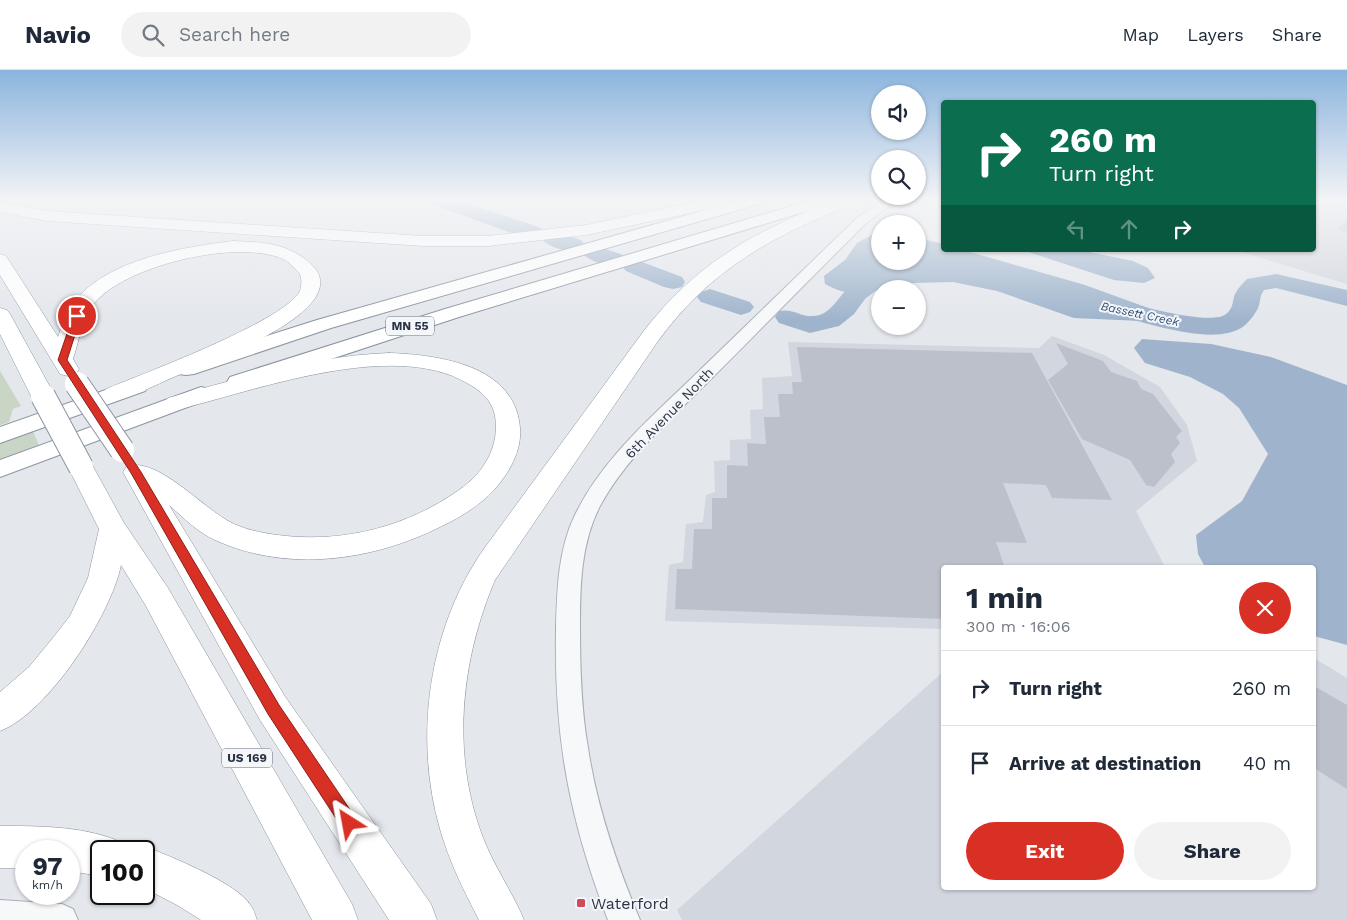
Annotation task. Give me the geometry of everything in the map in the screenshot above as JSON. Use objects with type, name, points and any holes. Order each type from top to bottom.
[{"type":"highway","points":[[417,241],[492,241]]},
{"type":"highway","name":"MN 55","points":[[0,435],[114,394],[324,324],[615,241]]},
{"type":"highway","name":"MN 55","points":[[0,469],[176,403],[452,313],[693,241]]},
{"type":"highway","points":[[502,920],[482,882],[462,836],[452,794],[444,718],[451,669],[471,602],[480,579],[544,484],[656,329],[706,276],[757,241]]},
{"type":"highway","points":[[62,360],[77,316],[87,299],[117,277],[143,265],[195,250],[243,247],[262,248],[292,256],[308,271],[312,279],[311,290],[299,303],[275,321],[225,346],[114,394]]},
{"type":"highway","points":[[0,260],[77,384],[129,461],[274,709],[414,920]]},
{"type":"highway","name":"US 169","points":[[0,314],[113,529],[156,597],[336,920]]},
{"type":"highway","points":[[0,358],[40,390]]},
{"type":"highway","points":[[129,461],[221,530],[245,539],[268,544],[313,550],[334,549],[389,538],[424,523],[456,506],[475,492],[491,476],[504,454],[508,436],[508,415],[504,404],[486,384],[454,368],[403,360],[361,361],[314,368],[176,403]]},
{"type":"highway","points":[[0,715],[41,678],[82,624],[103,578],[113,529]]},
{"type":"highway","points":[[0,847],[32,846],[69,849],[90,854]]},
{"type":"highway","points":[[155,872],[200,893],[226,911],[235,920]]},
{"type":"street","name":"6th Avenue North","points":[[624,920],[610,886],[581,785],[570,717],[568,581],[581,525],[604,483],[633,446],[840,241]]},
{"type":"street","points":[[0,916],[62,920]]},
{"type":"shaded area","points":[[1316,241],[1347,241],[1347,284],[1242,252],[1316,252]]},
{"type":"shaded area","points":[[1052,336],[1104,355],[1160,387],[1187,425],[1197,461],[1136,511],[1164,565],[941,565],[941,629],[665,621],[669,565],[683,562],[686,524],[703,522],[706,495],[715,492],[714,461],[730,460],[730,440],[751,439],[750,410],[763,409],[762,378],[792,376],[788,342],[1039,348]]},
{"type":"shaded area","points":[[1316,659],[1347,678],[1347,920],[682,920],[677,910],[941,674],[941,890],[1316,890]]},
{"type":"green space","points":[[0,371],[21,406],[13,409],[9,422],[0,425]]},
{"type":"green space","points":[[33,431],[40,448],[0,463],[0,443]]},
{"type":"water","points":[[861,241],[871,241],[871,270],[926,270],[926,241],[930,241],[941,243],[941,252],[970,252],[1085,285],[1173,317],[1142,321],[1074,318],[997,291],[953,282],[871,280],[871,292],[845,292],[825,284],[824,276],[845,260],[857,243]]},
{"type":"water","points":[[1028,252],[1089,252],[1133,261],[1148,268],[1155,278],[1144,283],[1114,280]]},
{"type":"water","points":[[1142,339],[1211,344],[1271,357],[1347,385],[1347,645],[1316,637],[1316,565],[1204,565],[1198,554],[1196,535],[1242,501],[1268,454],[1239,408],[1223,394],[1190,377],[1145,363],[1134,348]]},
{"type":"building","points":[[1056,343],[1103,361],[1111,372],[1137,381],[1141,389],[1153,394],[1182,431],[1176,437],[1180,443],[1171,454],[1175,462],[1154,487],[1146,485],[1130,460],[1082,439],[1048,380],[1068,364]]},
{"type":"building","points":[[797,347],[1032,353],[1112,500],[1052,498],[1046,485],[1003,483],[1027,543],[996,542],[1004,565],[941,565],[941,619],[675,609],[677,569],[692,569],[694,529],[712,529],[712,498],[727,498],[727,465],[748,466],[747,443],[766,444],[764,417],[780,417],[778,394],[793,394],[792,382],[802,382]]},
{"type":"building","points":[[1316,687],[1347,705],[1347,789],[1316,769]]},
{"type":"waterway","name":"Bassett Creek","points":[[560,241],[573,245]]},
{"type":"waterway","name":"Bassett Creek","points":[[593,252],[613,259]]},
{"type":"waterway","name":"Bassett Creek","points":[[634,266],[673,282]]},
{"type":"waterway","name":"Bassett Creek","points":[[788,317],[810,325],[830,320],[845,309],[856,294],[887,270]]},
{"type":"waterway","name":"Bassett Creek","points":[[1121,309],[1190,324],[1219,327],[1235,320],[1246,307],[1247,295],[1256,284],[1276,281],[1347,298]]},
{"type":"waterway","name":"Bassett Creek","points":[[710,297],[741,307]]},
{"type":"place","name":"Waterford","points":[[581,903]]},
{"type":"route","points":[[77,316],[62,360],[136,472],[274,709],[349,823]]}]
